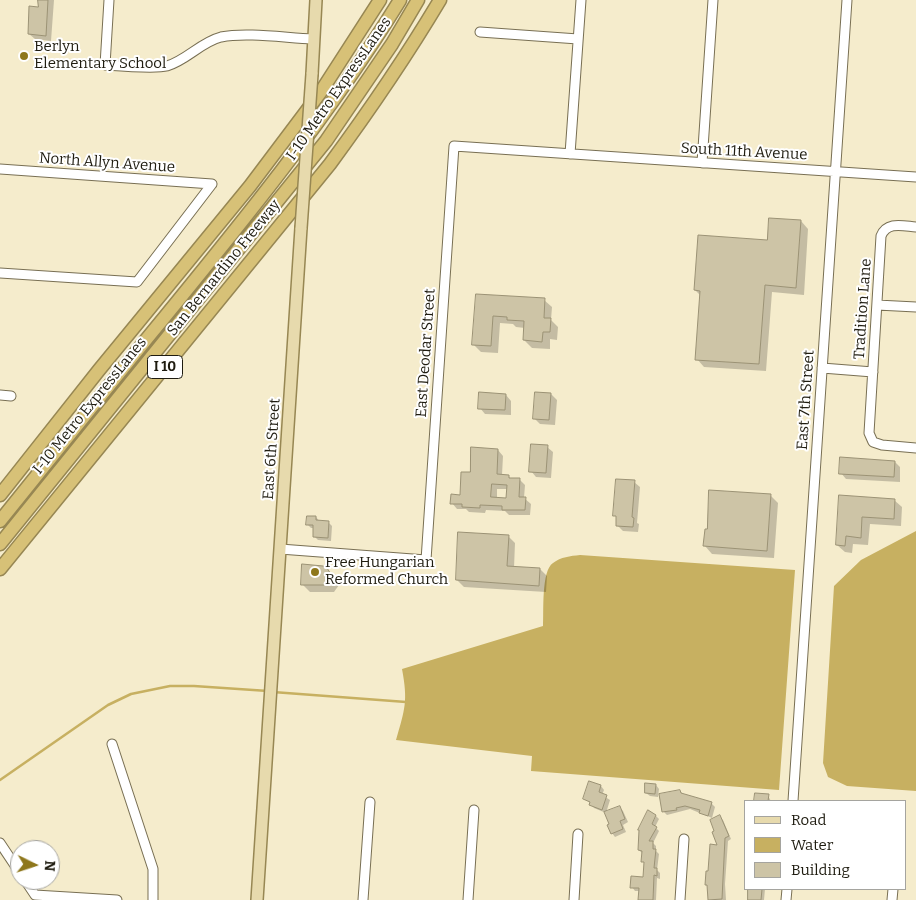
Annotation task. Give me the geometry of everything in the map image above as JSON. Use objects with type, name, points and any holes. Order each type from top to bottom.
[{"type":"highway","name":"San Bernardino Freeway","points":[[0,495],[274,155],[320,93],[380,0]]},
{"type":"highway","name":"I-10 Metro ExpressLanes","points":[[0,521],[269,190],[352,75],[400,0]]},
{"type":"highway","name":"I-10 Metro ExpressLanes","points":[[0,544],[326,141],[400,31],[418,0]]},
{"type":"highway","name":"San Bernardino Freeway","points":[[0,570],[324,172],[362,121],[440,0]]},
{"type":"highway","points":[[362,121],[400,31]]},
{"type":"highway","points":[[16,501],[99,370]]},
{"type":"main road","name":"East 6th Street","points":[[257,900],[316,0]]},
{"type":"street","points":[[109,0],[105,65],[166,66],[218,38],[233,35],[314,39]]},
{"type":"street","points":[[570,154],[580,0]]},
{"type":"street","points":[[702,163],[713,0]]},
{"type":"street","name":"East 7th Street","points":[[793,800],[847,0]]},
{"type":"street","points":[[480,32],[578,38]]},
{"type":"street","name":"South 11th Avenue","points":[[454,146],[835,170],[916,177]]},
{"type":"street","name":"East Deodar Street","points":[[280,549],[426,560],[454,146]]},
{"type":"street","name":"North Allyn Avenue","points":[[0,169],[212,184],[137,282],[0,273]]},
{"type":"street","name":"Tradition Lane","points":[[822,368],[873,372],[881,236],[886,228],[895,226],[916,227]]},
{"type":"street","points":[[877,305],[916,307]]},
{"type":"street","points":[[873,372],[869,433],[873,442],[882,446],[916,448]]},
{"type":"street","points":[[0,395],[11,396]]},
{"type":"street","points":[[112,744],[153,868],[153,900]]},
{"type":"street","points":[[363,900],[370,802]]},
{"type":"street","points":[[468,900],[474,810]]},
{"type":"street","points":[[574,900],[578,834]]},
{"type":"street","points":[[680,900],[684,839]]},
{"type":"street","points":[[0,843],[10,858]]},
{"type":"street","points":[[32,890],[35,895],[117,900]]},
{"type":"water","points":[[916,531],[916,791],[847,786],[828,777],[823,763],[834,586],[861,560]]},
{"type":"water","points":[[580,555],[795,570],[779,790],[531,771],[532,756],[396,740],[405,705],[402,669],[543,626],[543,602],[549,567],[559,559]]},
{"type":"building","points":[[38,0],[48,0],[46,36],[28,34],[29,6],[38,7]]},
{"type":"building","points":[[769,218],[801,220],[796,288],[765,285],[759,364],[695,360],[700,291],[694,290],[698,235],[767,240]]},
{"type":"building","points":[[476,294],[545,298],[544,318],[551,318],[550,332],[543,332],[542,342],[523,340],[524,321],[507,320],[507,317],[493,316],[491,346],[472,345]]},
{"type":"building","points":[[479,392],[506,394],[505,410],[478,409]]},
{"type":"building","points":[[535,392],[551,393],[549,420],[533,419]]},
{"type":"building","points":[[531,444],[548,445],[546,473],[529,472]]},
{"type":"building","points":[[471,447],[498,449],[497,474],[509,475],[509,478],[520,478],[519,497],[526,497],[525,510],[502,510],[502,506],[480,505],[480,508],[462,507],[462,504],[450,504],[451,494],[460,495],[461,472],[470,472]],"holes":[[[492,484],[507,485],[506,498],[491,497]]]},
{"type":"building","points":[[840,457],[895,461],[894,477],[839,474]]},
{"type":"building","points":[[616,479],[635,480],[633,527],[616,526],[616,516],[613,516]]},
{"type":"building","points":[[709,490],[771,494],[767,551],[703,546],[705,529],[707,529]]},
{"type":"building","points":[[839,495],[895,499],[894,519],[862,517],[861,538],[846,536],[845,546],[836,545]]},
{"type":"building","points":[[307,516],[316,516],[316,520],[329,521],[328,538],[313,537],[313,525],[306,525]]},
{"type":"building","points":[[458,532],[509,535],[507,566],[540,568],[539,586],[456,580]]},
{"type":"building","name":"Free Hungarian Reformed Church","points":[[302,564],[323,566],[327,568],[332,576],[326,585],[301,585]]},
{"type":"building","points":[[589,781],[601,785],[599,792],[607,795],[602,810],[589,805],[590,802],[583,799]]},
{"type":"building","points":[[645,783],[656,784],[655,794],[645,793]]},
{"type":"building","points":[[680,790],[681,793],[712,802],[708,816],[699,813],[700,810],[685,806],[676,808],[677,810],[662,812],[659,794]]},
{"type":"building","points":[[755,793],[769,794],[768,800],[754,800]]},
{"type":"building","points":[[620,806],[625,819],[620,821],[623,829],[611,834],[604,812]]},
{"type":"building","points":[[648,810],[656,815],[652,824],[657,827],[649,841],[653,841],[653,849],[656,849],[654,868],[657,868],[657,876],[654,875],[653,900],[638,900],[639,888],[630,888],[631,876],[643,877],[644,862],[641,862],[642,851],[638,850],[638,830]]},
{"type":"building","points":[[720,815],[729,836],[725,838],[722,899],[708,900],[707,885],[705,885],[710,844],[717,845],[710,820]]},
{"type":"building","points":[[748,890],[762,890],[761,900],[748,900]]},
{"type":"waterway","points":[[0,780],[108,705],[131,694],[170,686],[268,691]]},
{"type":"waterway","points":[[273,692],[406,702]]},
{"type":"place","name":"Berlyn Elementary School","points":[[24,56]]},
{"type":"place","name":"Free Hungarian Reformed Church","points":[[315,572]]}]
